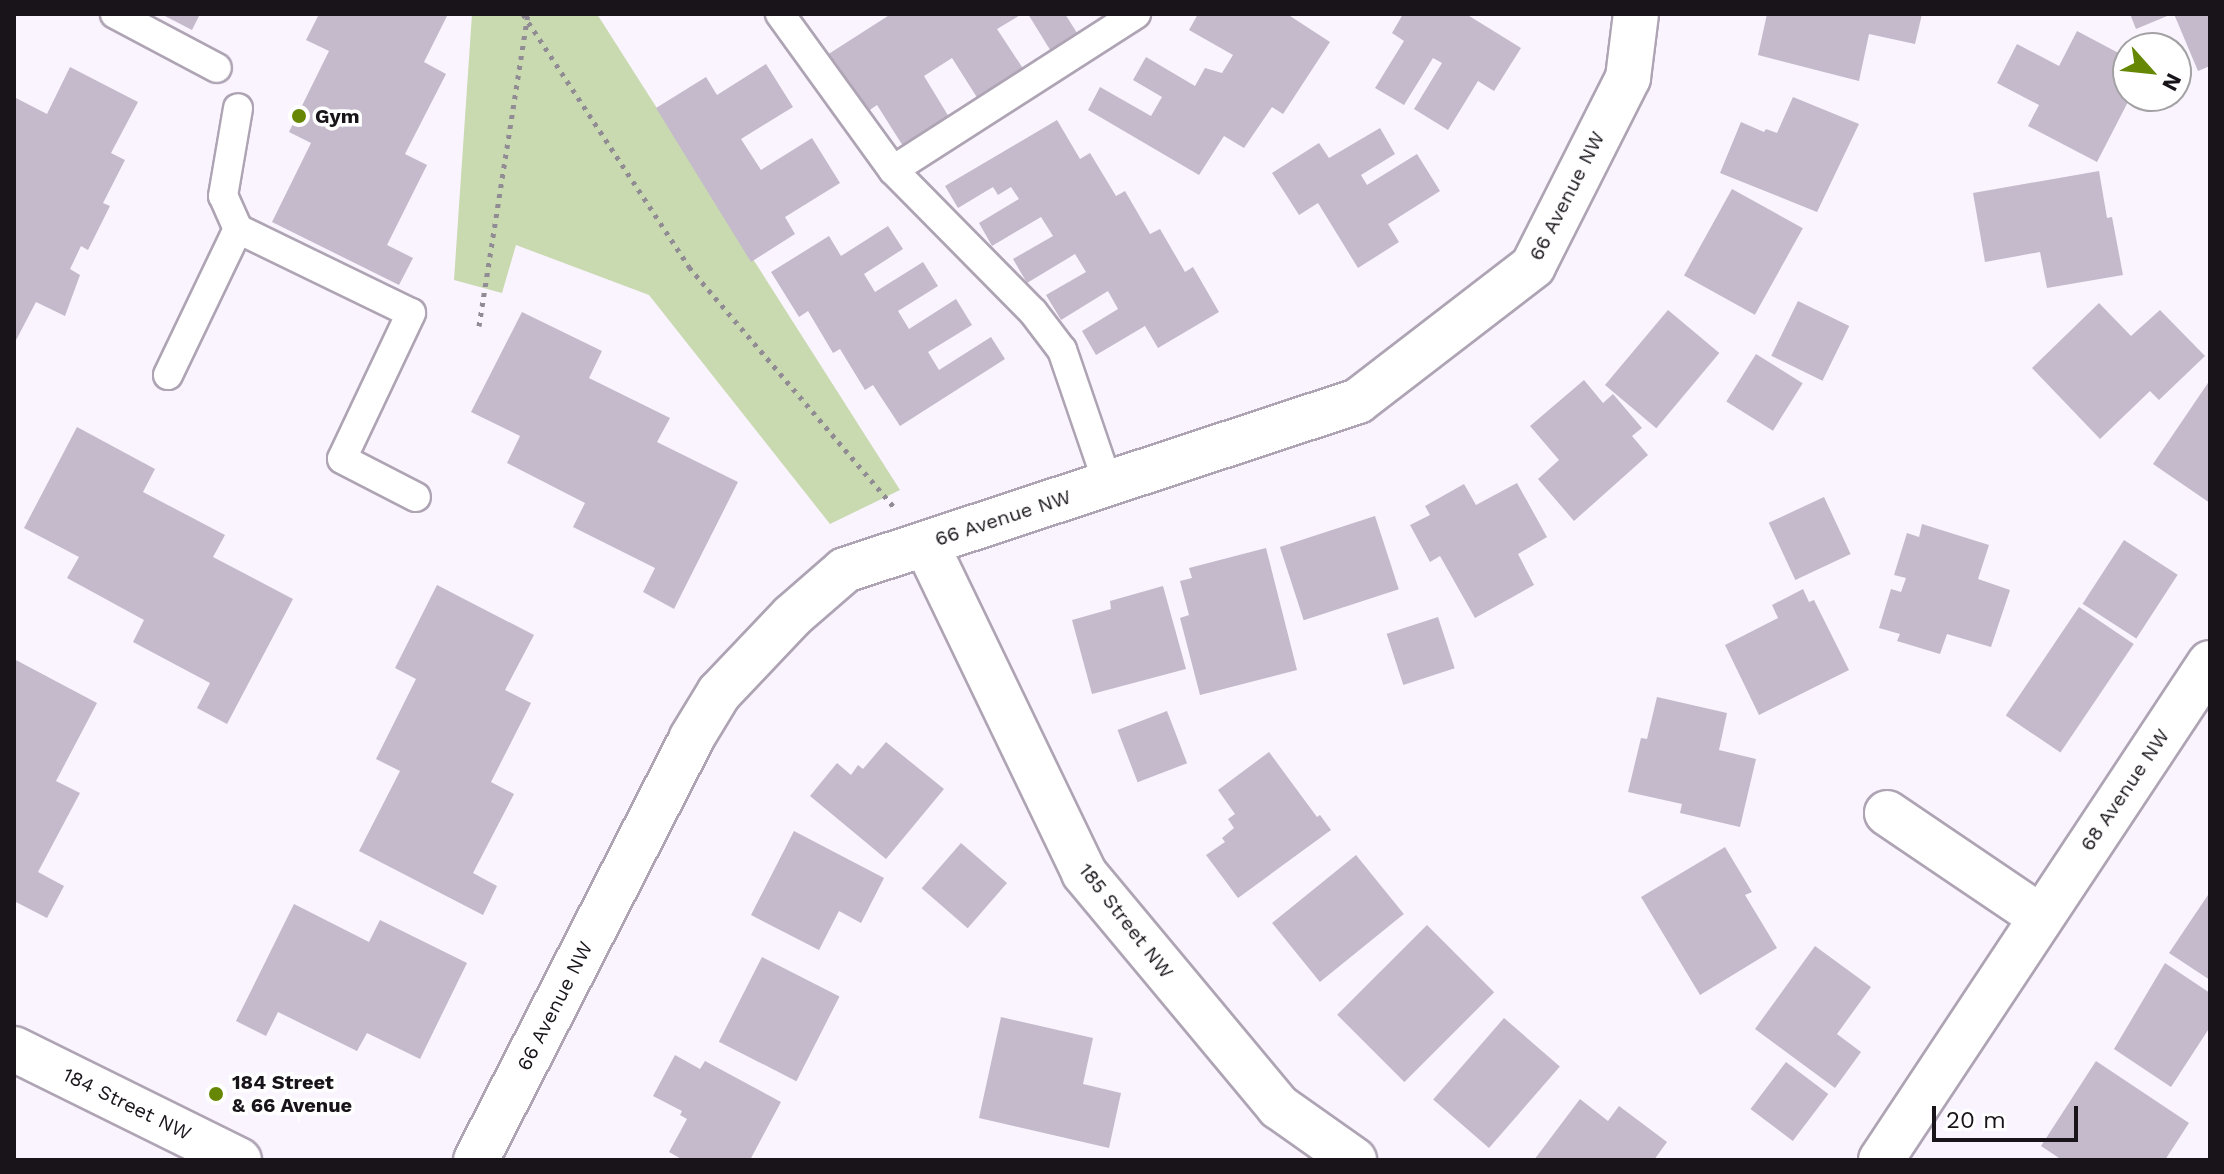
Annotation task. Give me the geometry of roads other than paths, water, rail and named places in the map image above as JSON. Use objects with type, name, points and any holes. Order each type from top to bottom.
[{"type":"street","name":"66 Avenue NW","points":[[476,1160],[691,739],[719,693],[792,616],[845,570],[1358,401],[1533,266],[1628,78],[1636,14]]},
{"type":"street","name":"185 Street NW","points":[[926,544],[1084,873],[1279,1107],[1331,1154]]},
{"type":"street","name":"68 Avenue NW","points":[[1881,1160],[2039,916],[2210,663]]},
{"type":"street","points":[[1887,813],[2039,916]]},
{"type":"street","name":"184 Street NW","points":[[14,1049],[239,1160]]},
{"type":"lane","points":[[115,14],[217,68]]},
{"type":"lane","points":[[780,14],[893,170],[1033,312],[1062,350],[1108,484]]},
{"type":"lane","points":[[893,170],[1136,14]]},
{"type":"lane","points":[[238,108],[223,196],[238,229],[411,313],[342,459],[416,497]]},
{"type":"lane","points":[[168,375],[238,229]]},
{"type":"place","name":"Gym","points":[[299,116]]},
{"type":"place","name":"184 Street & 66 Avenue","points":[[216,1094]]}]
